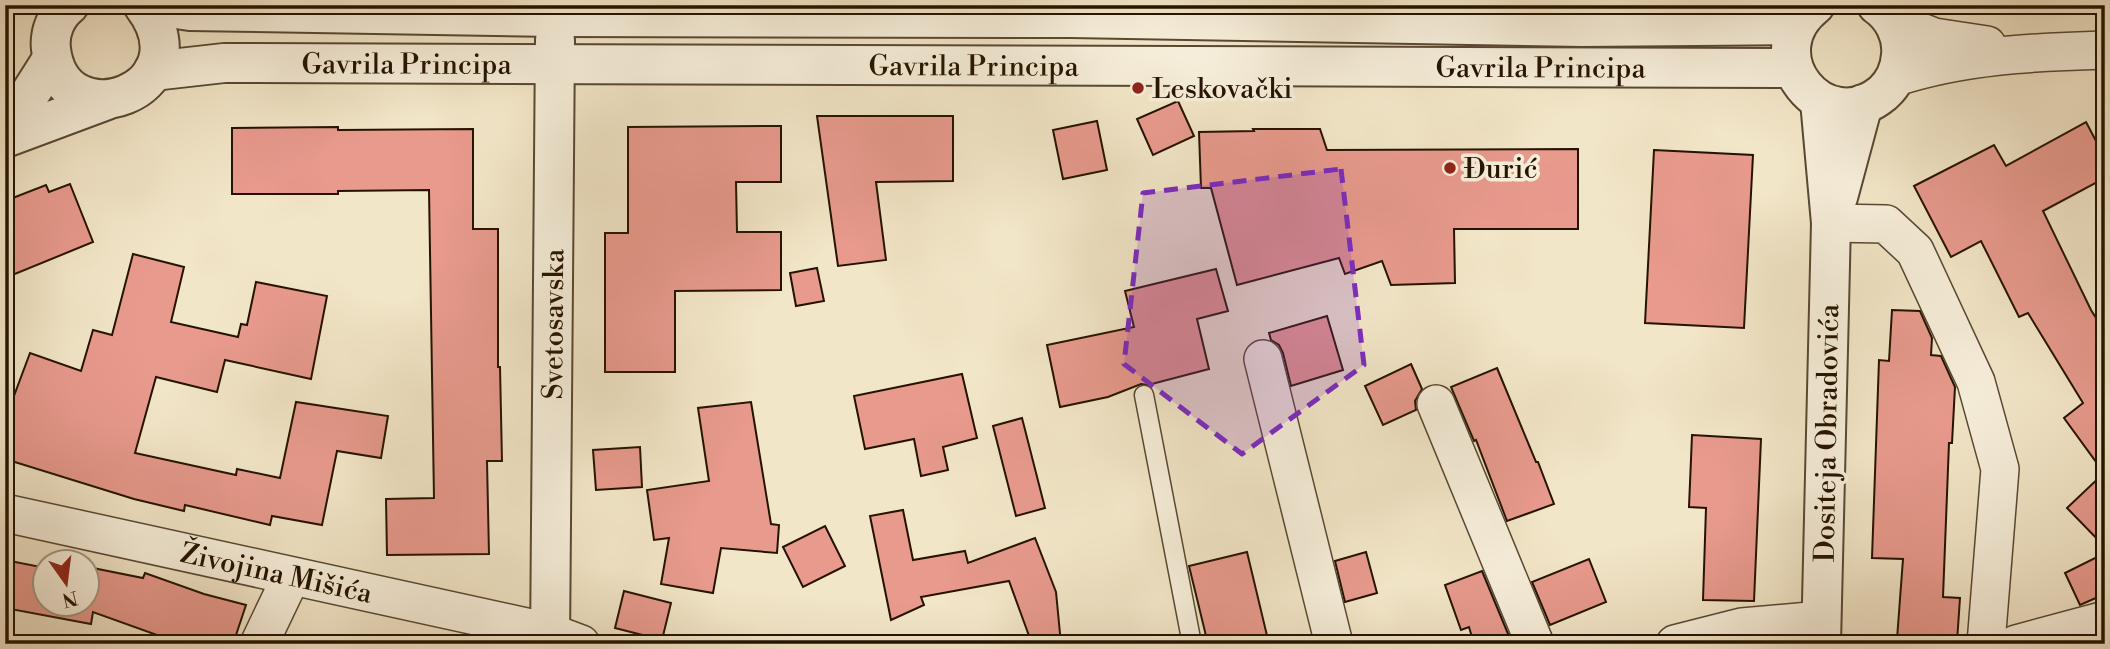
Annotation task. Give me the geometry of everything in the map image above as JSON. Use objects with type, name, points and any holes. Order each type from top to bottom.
[{"type":"street","points":[[29,5],[51,50],[60,76],[73,89],[89,98],[107,100]]},
{"type":"street","points":[[5,135],[51,50],[54,25],[69,5]]},
{"type":"street","points":[[5,135],[126,96],[142,86],[153,71],[159,54],[159,36],[146,5]]},
{"type":"street","name":"Gavrila Principa","points":[[146,5],[190,11],[1070,12],[1582,27],[1806,15]]},
{"type":"street","name":"Svetosavska","points":[[554,11],[560,640]]},
{"type":"street","points":[[1068,65],[1070,12]]},
{"type":"street","points":[[1806,15],[1791,39],[1793,68],[1808,92],[1820,101],[1848,107],[1863,104],[1881,94],[1896,77],[1902,49],[1885,13]]},
{"type":"street","points":[[1885,13],[1934,37],[2044,52]]},
{"type":"street","points":[[1896,77],[1933,65],[1966,59],[2105,50]]},
{"type":"street","name":"Gavrila Principa","points":[[153,71],[224,64],[1793,68]]},
{"type":"street","name":"Dositeja Obradovića","points":[[1820,101],[1831,223],[1821,632]]},
{"type":"street","name":"Dositeja Obradovića","points":[[1831,223],[1863,104]]},
{"type":"street","points":[[1831,223],[1886,224],[1914,251],[1976,382],[2000,468],[1986,644]]},
{"type":"street","points":[[1263,359],[1334,644]]},
{"type":"street","points":[[1436,404],[1535,644]]},
{"type":"street","name":"Živojina Mišića","points":[[5,513],[560,640]]},
{"type":"street","points":[[259,644],[291,577]]},
{"type":"street","points":[[2016,644],[2105,620]]},
{"type":"street","points":[[1675,644],[1742,627],[1821,632]]},
{"type":"lane","points":[[1144,396],[1192,644]]},
{"type":"highlighted area","points":[[1341,169],[1364,365],[1242,454],[1124,364],[1143,193]]},
{"type":"building","points":[[1178,101],[1194,136],[1153,155],[1137,119]]},
{"type":"building","points":[[817,116],[953,116],[953,181],[876,182],[886,260],[838,266]]},
{"type":"building","points":[[1097,121],[1107,170],[1063,179],[1053,130]]},
{"type":"building","points":[[2086,122],[2105,158],[2105,178],[2043,211],[2091,310],[2105,332],[2105,547],[2067,508],[2104,473],[2064,418],[2083,403],[2028,313],[2019,317],[1981,241],[1951,257],[1914,186],[1994,145],[2006,166]]},
{"type":"building","points":[[781,126],[781,182],[736,182],[737,232],[781,232],[781,290],[675,291],[675,372],[605,372],[605,233],[628,233],[628,127]]},
{"type":"building","points":[[338,127],[338,130],[473,129],[473,229],[498,229],[498,367],[502,461],[487,461],[489,554],[387,555],[386,499],[434,498],[429,190],[338,191],[338,194],[232,194],[232,128]]},
{"type":"building","points":[[1253,129],[1320,129],[1327,150],[1578,149],[1578,229],[1454,229],[1455,283],[1391,285],[1382,261],[1345,274],[1339,258],[1237,285],[1211,188],[1201,188],[1199,132],[1254,131]]},
{"type":"building","points":[[1654,150],[1753,155],[1744,328],[1645,323]]},
{"type":"building","points":[[70,184],[93,242],[5,278],[5,201],[46,185],[49,192]]},
{"type":"building","points":[[133,254],[184,267],[171,322],[238,337],[241,324],[247,325],[256,282],[327,296],[311,379],[225,360],[217,392],[156,377],[135,453],[236,475],[237,469],[280,478],[296,402],[388,416],[381,458],[337,451],[322,525],[272,516],[270,525],[185,505],[184,511],[134,499],[5,459],[5,420],[30,353],[81,371],[93,330],[112,335]]},
{"type":"building","points":[[817,268],[824,301],[796,306],[790,273]]},
{"type":"building","points":[[1216,269],[1228,311],[1197,319],[1209,369],[1148,385],[1141,384],[1108,397],[1060,407],[1047,345],[1134,327],[1125,291]]},
{"type":"building","points":[[1892,310],[1920,311],[1932,338],[1931,355],[1941,356],[1955,387],[1952,443],[1949,443],[1943,597],[1960,598],[1957,642],[1897,639],[1903,559],[1872,558],[1879,360],[1889,361]]},
{"type":"building","points":[[1327,316],[1343,370],[1291,386],[1283,353],[1279,345],[1271,340],[1269,333]]},
{"type":"building","points":[[1411,364],[1422,389],[1415,401],[1416,410],[1383,425],[1365,386]]},
{"type":"building","points":[[1497,368],[1554,504],[1507,521],[1476,440],[1474,441],[1451,387]]},
{"type":"building","points":[[962,374],[977,438],[943,447],[948,470],[921,476],[914,439],[865,449],[854,396]]},
{"type":"building","points":[[751,402],[771,524],[779,525],[777,553],[721,548],[713,593],[661,584],[669,538],[654,540],[647,490],[709,481],[698,408]]},
{"type":"building","points":[[1022,418],[1045,508],[1016,516],[993,426]]},
{"type":"building","points":[[1692,435],[1761,439],[1754,601],[1703,600],[1706,508],[1689,507]]},
{"type":"building","points":[[640,447],[642,487],[596,490],[593,450]]},
{"type":"building","points":[[903,510],[913,560],[965,551],[968,563],[1035,538],[1056,592],[1061,644],[1032,644],[1009,581],[921,597],[924,605],[891,620],[870,516]]},
{"type":"building","points":[[825,526],[845,566],[803,587],[783,547]]},
{"type":"building","points":[[1247,552],[1269,644],[1208,644],[1189,566]]},
{"type":"building","points":[[1366,552],[1377,593],[1345,602],[1335,561]]},
{"type":"building","points":[[2105,553],[2105,594],[2080,605],[2065,573]]},
{"type":"building","points":[[1589,559],[1606,602],[1550,625],[1532,582]]},
{"type":"building","points":[[5,560],[32,565],[32,613],[5,608]]},
{"type":"building","points":[[102,570],[143,578],[145,573],[204,594],[246,605],[233,644],[182,644],[102,615]]},
{"type":"building","points":[[1482,571],[1511,641],[1503,644],[1474,644],[1469,627],[1461,630],[1445,585]]},
{"type":"building","points":[[624,591],[671,603],[662,640],[615,628]]},
{"type":"building","points":[[59,618],[92,618],[91,624]]},
{"type":"place","name":"Leskovački","points":[[1138,88]]},
{"type":"place","name":"Đurić","points":[[1450,168]]}]
